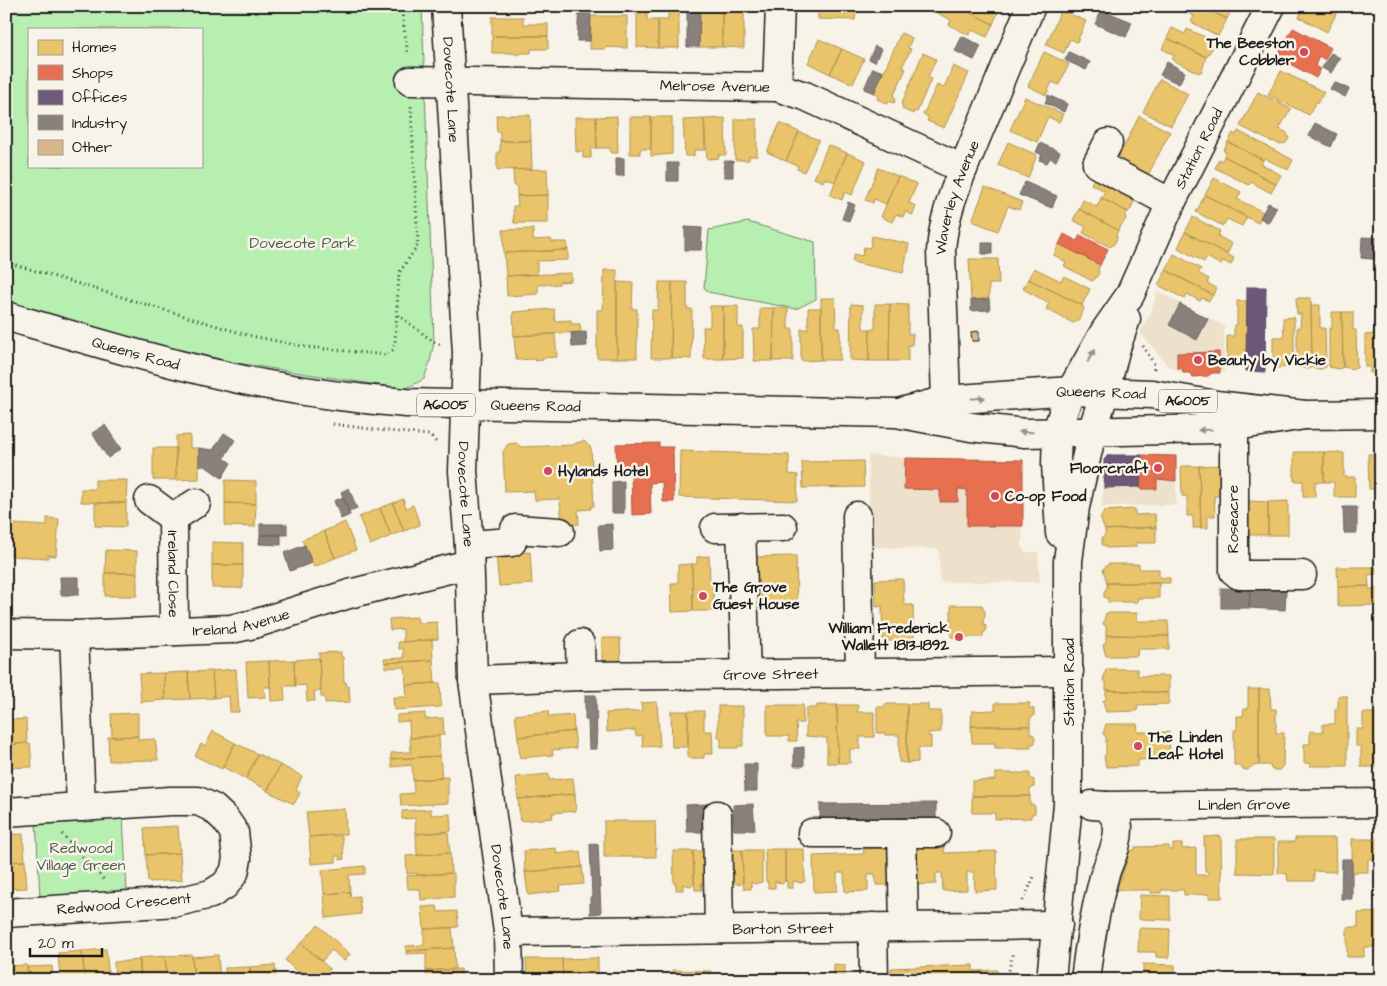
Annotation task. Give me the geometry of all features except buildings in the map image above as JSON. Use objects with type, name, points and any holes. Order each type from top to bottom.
[{"type":"street","name":"Dovecote Lane","points":[[446,6],[466,353],[463,472],[469,554],[473,680],[508,932],[509,980]]},
{"type":"street","points":[[777,87],[780,6]]},
{"type":"street","name":"Waverley Avenue","points":[[946,400],[942,231],[962,169],[1031,6]]},
{"type":"street","name":"Station Road","points":[[1068,561],[1060,532],[1056,464],[1057,432],[1064,409],[1071,391],[1105,331],[1130,295],[1171,203],[1271,6]]},
{"type":"street","name":"Melrose Avenue","points":[[410,81],[777,87],[805,96],[962,169]]},
{"type":"street","points":[[1108,143],[1097,164],[1171,203]]},
{"type":"street","name":"Station Road","points":[[1051,980],[1058,925],[1068,804],[1068,561],[1075,507],[1092,432],[1125,320],[1130,295]]},
{"type":"street","name":"Queens Road","points":[[6,316],[158,360],[262,384],[339,397],[406,403],[465,406],[896,413],[971,427],[1025,433],[1216,429],[1305,415]]},
{"type":"street","name":"Queens Road","points":[[896,413],[946,400],[1071,391],[1105,391],[1152,394],[1216,405],[1305,415],[1381,414]]},
{"type":"street","name":"Roseacre","points":[[1234,427],[1234,571],[1239,575],[1302,575]]},
{"type":"street","name":"Ireland Close","points":[[149,500],[173,518]]},
{"type":"street","name":"Ireland Close","points":[[173,518],[196,503]]},
{"type":"street","points":[[857,516],[860,673]]},
{"type":"street","name":"Ireland Close","points":[[173,518],[174,631]]},
{"type":"street","points":[[746,675],[728,528],[783,527]]},
{"type":"street","name":"Ireland Avenue","points":[[6,634],[74,635],[231,629],[512,542],[515,529],[560,532]]},
{"type":"street","points":[[74,635],[81,807]]},
{"type":"street","points":[[580,644],[581,676]]},
{"type":"street","name":"Grove Street","points":[[473,680],[581,676],[1069,671]]},
{"type":"street","name":"Redwood Crescent","points":[[6,812],[198,801],[212,808],[226,819],[234,832],[237,859],[234,873],[225,885],[211,894],[177,902],[6,913]]},
{"type":"street","name":"Linden Grove","points":[[1106,806],[1381,803]]},
{"type":"street","points":[[1068,804],[1106,806],[1113,814],[1118,827],[1114,854],[1105,874],[1090,940],[1085,980]]},
{"type":"street","points":[[717,815],[719,929]]},
{"type":"street","points":[[812,833],[936,833]]},
{"type":"street","points":[[902,833],[904,926]]},
{"type":"street","name":"Barton Street","points":[[508,932],[1058,925]]},
{"type":"street","points":[[873,927],[874,980]]},
{"type":"path","points":[[6,262],[247,335],[306,347],[386,356],[393,350],[395,343],[399,272],[418,245],[408,47],[401,6]]},
{"type":"path","points":[[397,315],[434,342],[466,353]]},
{"type":"path","points":[[349,426],[429,435],[463,472]]},
{"type":"path","points":[[40,809],[126,905]]},
{"type":"shaded area","points":[[1157,291],[1224,326],[1224,372],[1183,373],[1167,365],[1140,332],[1151,312]]},
{"type":"shaded area","points":[[868,455],[905,458],[1023,460],[1022,548],[1025,552],[1038,552],[1040,582],[940,582],[939,549],[870,547]]},
{"type":"shaded area","points":[[1109,455],[1176,456],[1176,505],[1101,508],[1104,488],[1104,460]]},
{"type":"green space","name":"Dovecote Park","points":[[6,6],[422,6],[434,342],[424,379],[405,389],[236,363],[118,335],[6,300]]},
{"type":"green space","points":[[748,222],[815,242],[816,299],[796,309],[708,292],[704,287],[709,230]]},
{"type":"green space","points":[[11,383],[6,532],[6,388]]},
{"type":"green space","name":"Redwood Village Green","points":[[123,817],[127,892],[40,897],[36,821]]},
{"type":"place","name":"The Beeston Cobbler","points":[[1304,52]]},
{"type":"place","name":"Beauty by Vickie","points":[[1198,360]]},
{"type":"place","name":"Floorcraft","points":[[1158,468]]},
{"type":"place","name":"Hylands Hotel","points":[[548,471]]},
{"type":"place","name":"Co-op Food","points":[[995,496]]},
{"type":"place","name":"The Grove Guest House","points":[[703,596]]},
{"type":"place","name":"William Frederick Wallett 1813-1892","points":[[959,637]]},
{"type":"place","name":"The Linden Leaf Hotel","points":[[1138,746]]}]
